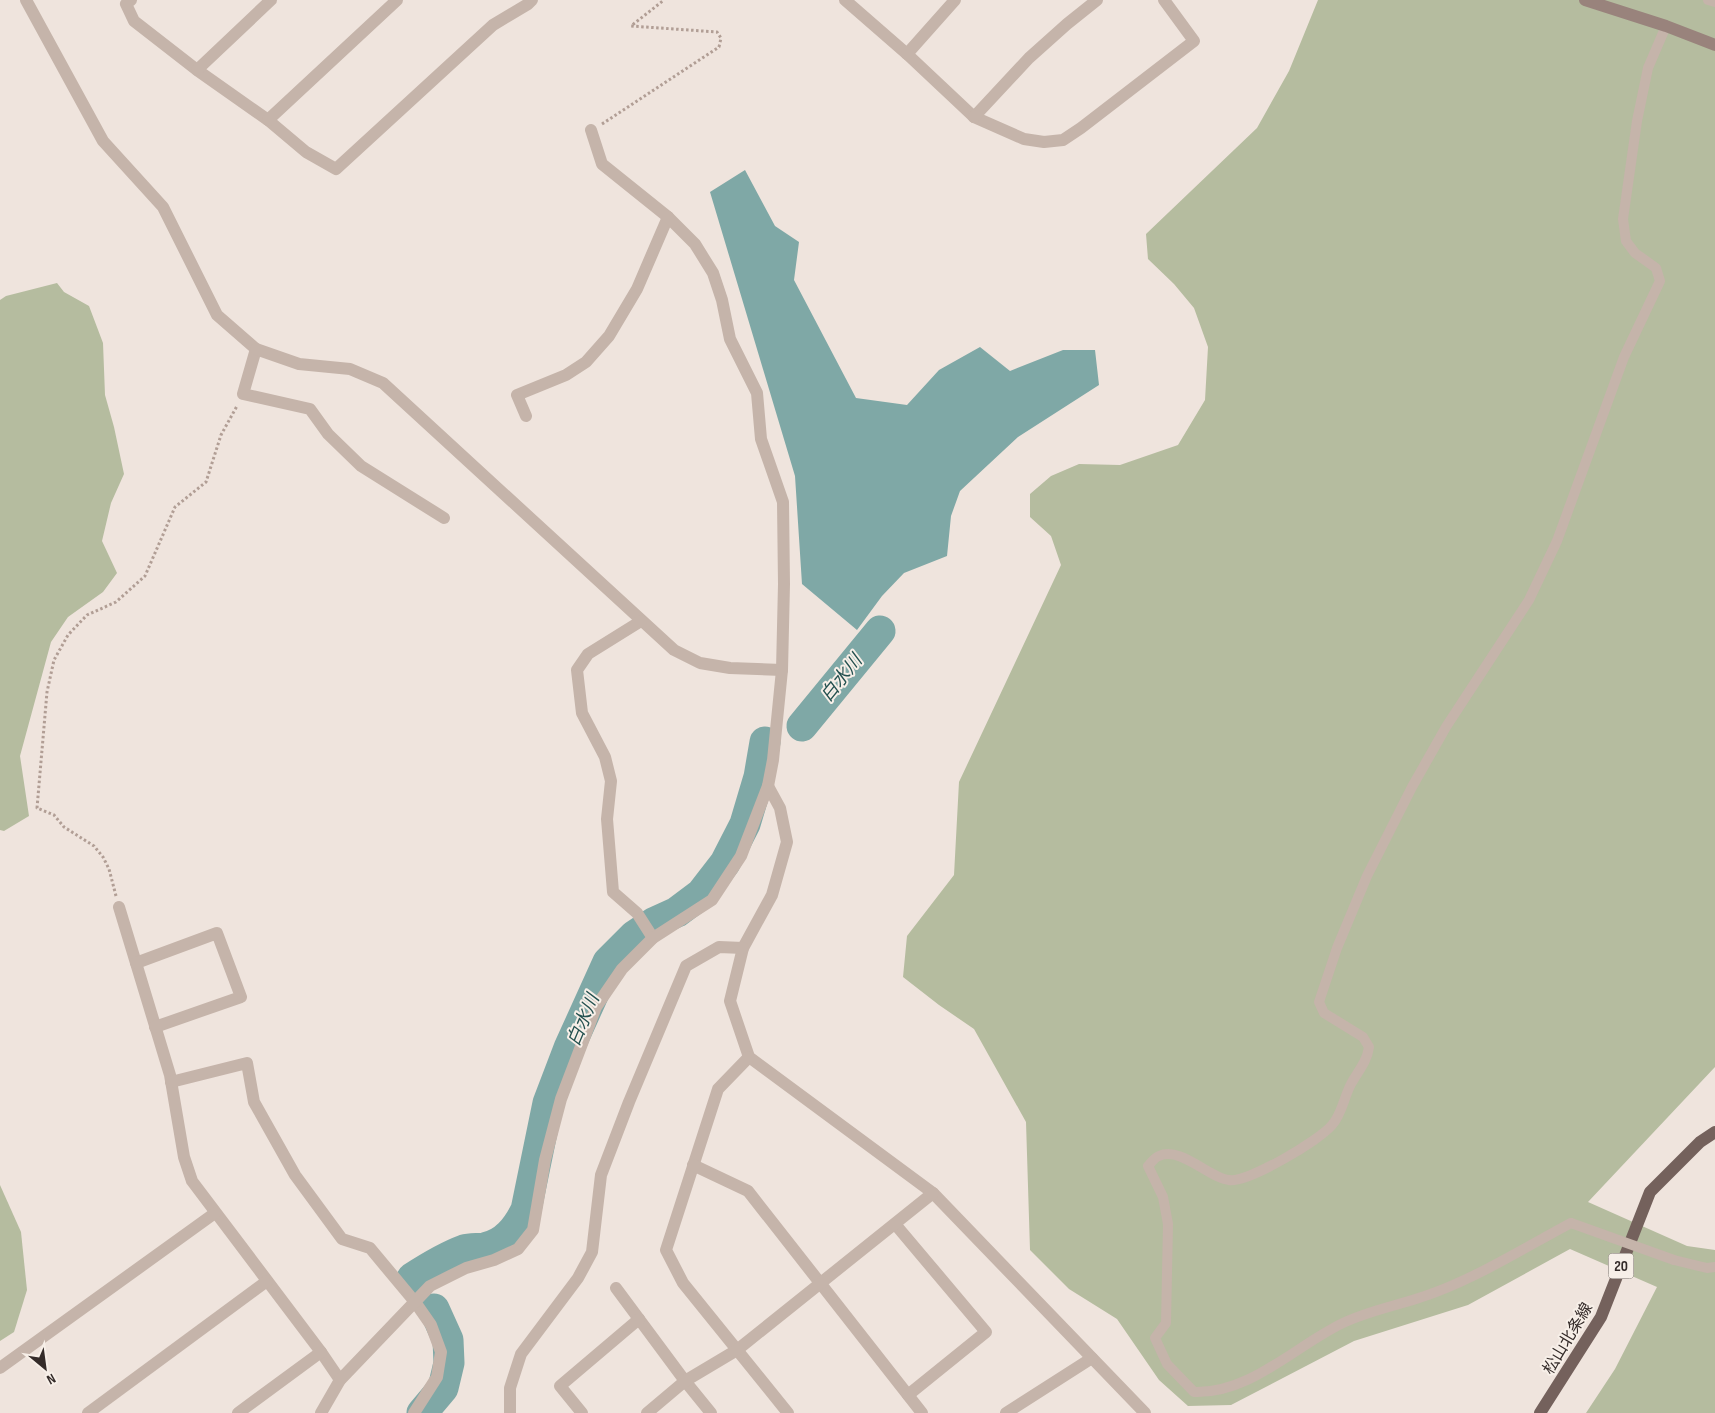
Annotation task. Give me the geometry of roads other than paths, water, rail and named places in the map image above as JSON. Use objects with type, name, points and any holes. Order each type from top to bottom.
[{"type":"main road","name":"松山北条線","points":[[1540,1413],[1601,1317],[1650,1192],[1700,1142],[1715,1132]]},
{"type":"street","points":[[26,0],[103,141],[163,207],[217,314],[256,349],[299,364],[350,369],[383,383],[674,650],[700,663],[730,668],[782,670]]},
{"type":"street","points":[[131,0],[126,4],[134,21],[197,70],[268,120],[306,152],[336,169],[493,25],[532,0]]},
{"type":"street","points":[[197,70],[271,0]]},
{"type":"street","points":[[268,120],[397,0]]},
{"type":"street","points":[[846,0],[974,117],[1024,139],[1044,142],[1063,140],[1081,128],[1194,41],[1164,0]]},
{"type":"street","points":[[907,54],[955,0]]},
{"type":"street","points":[[974,117],[1029,58],[1097,0]]},
{"type":"street","points":[[1585,0],[1666,26],[1715,45]]},
{"type":"street","points":[[321,1413],[340,1380],[430,1286],[466,1268],[494,1260],[518,1249],[533,1230],[546,1160],[561,1099],[596,1007],[622,969],[653,938],[712,900],[741,856],[768,786],[773,760],[782,670],[783,502],[761,439],[757,393],[730,339],[722,300],[713,273],[695,244],[668,217],[602,164],[592,130]]},
{"type":"street","points":[[526,416],[517,395],[566,375],[586,362],[609,336],[637,290],[668,217]]},
{"type":"street","points":[[256,349],[243,394],[310,409],[328,434],[361,466],[444,518]]},
{"type":"street","points":[[641,621],[588,654],[577,670],[582,713],[605,758],[611,781],[607,819],[613,892],[637,913],[653,938]]},
{"type":"street","points":[[768,786],[780,808],[787,842],[772,895],[743,948],[730,1001],[749,1057],[933,1193],[1145,1413]]},
{"type":"street","points":[[119,907],[171,1082],[184,1157],[192,1181],[340,1380]]},
{"type":"street","points":[[136,963],[218,933],[241,997],[155,1027]]},
{"type":"street","points":[[510,1413],[510,1388],[521,1354],[578,1278],[592,1252],[602,1175],[629,1102],[686,966],[719,947],[743,948]]},
{"type":"street","points":[[749,1057],[718,1090],[666,1250],[683,1283],[788,1413]]},
{"type":"street","points":[[171,1082],[247,1063],[254,1102],[295,1175],[342,1239],[370,1248],[415,1302],[431,1325],[441,1352],[437,1377],[414,1413]]},
{"type":"street","points":[[693,1165],[748,1191],[922,1413]]},
{"type":"street","points":[[647,1413],[684,1381],[737,1350],[933,1193]]},
{"type":"street","points":[[0,1368],[215,1213]]},
{"type":"street","points":[[895,1224],[986,1332],[908,1395]]},
{"type":"street","points":[[88,1413],[267,1281]]},
{"type":"street","points":[[616,1288],[684,1381],[711,1413]]},
{"type":"street","points":[[582,1413],[560,1386],[639,1319]]},
{"type":"street","points":[[238,1413],[321,1352]]},
{"type":"street","points":[[1006,1413],[1092,1358]]},
{"type":"lane","points":[[1708,0],[1715,2]]},
{"type":"lane","points":[[1666,26],[1648,68],[1637,121],[1622,219],[1626,241],[1635,253],[1656,268],[1660,281],[1624,357],[1557,541],[1530,600],[1446,727],[1412,787],[1367,876],[1337,948],[1319,1002],[1324,1013],[1363,1037],[1369,1047],[1368,1057],[1351,1085],[1332,1125],[1320,1136],[1290,1155],[1254,1174],[1242,1179],[1230,1180],[1215,1175],[1201,1166],[1174,1155],[1160,1156],[1148,1166],[1163,1197],[1168,1224],[1166,1323],[1155,1338],[1167,1364],[1194,1392],[1227,1389],[1246,1381],[1343,1323],[1436,1292],[1478,1274],[1571,1223],[1674,1260],[1708,1268],[1715,1267]]},
{"type":"water","points":[[745,170],[775,226],[799,242],[794,280],[856,398],[907,405],[939,370],[980,347],[1010,371],[1063,350],[1095,350],[1099,385],[1018,437],[960,491],[951,516],[947,556],[904,573],[882,596],[857,630],[802,584],[795,476],[710,192]]},
{"type":"waterway","name":"白水川","points":[[802,726],[880,631]]},
{"type":"waterway","name":"白水川","points":[[417,1285],[412,1278],[425,1270],[464,1250],[484,1248],[498,1243],[510,1234],[519,1223],[526,1210],[548,1103],[569,1048],[608,962],[634,936],[655,922],[677,912],[701,894],[725,863],[745,824],[759,777],[765,742]]},
{"type":"waterway","name":"白水川","points":[[422,1413],[443,1388],[449,1363],[448,1340],[434,1309]]}]
